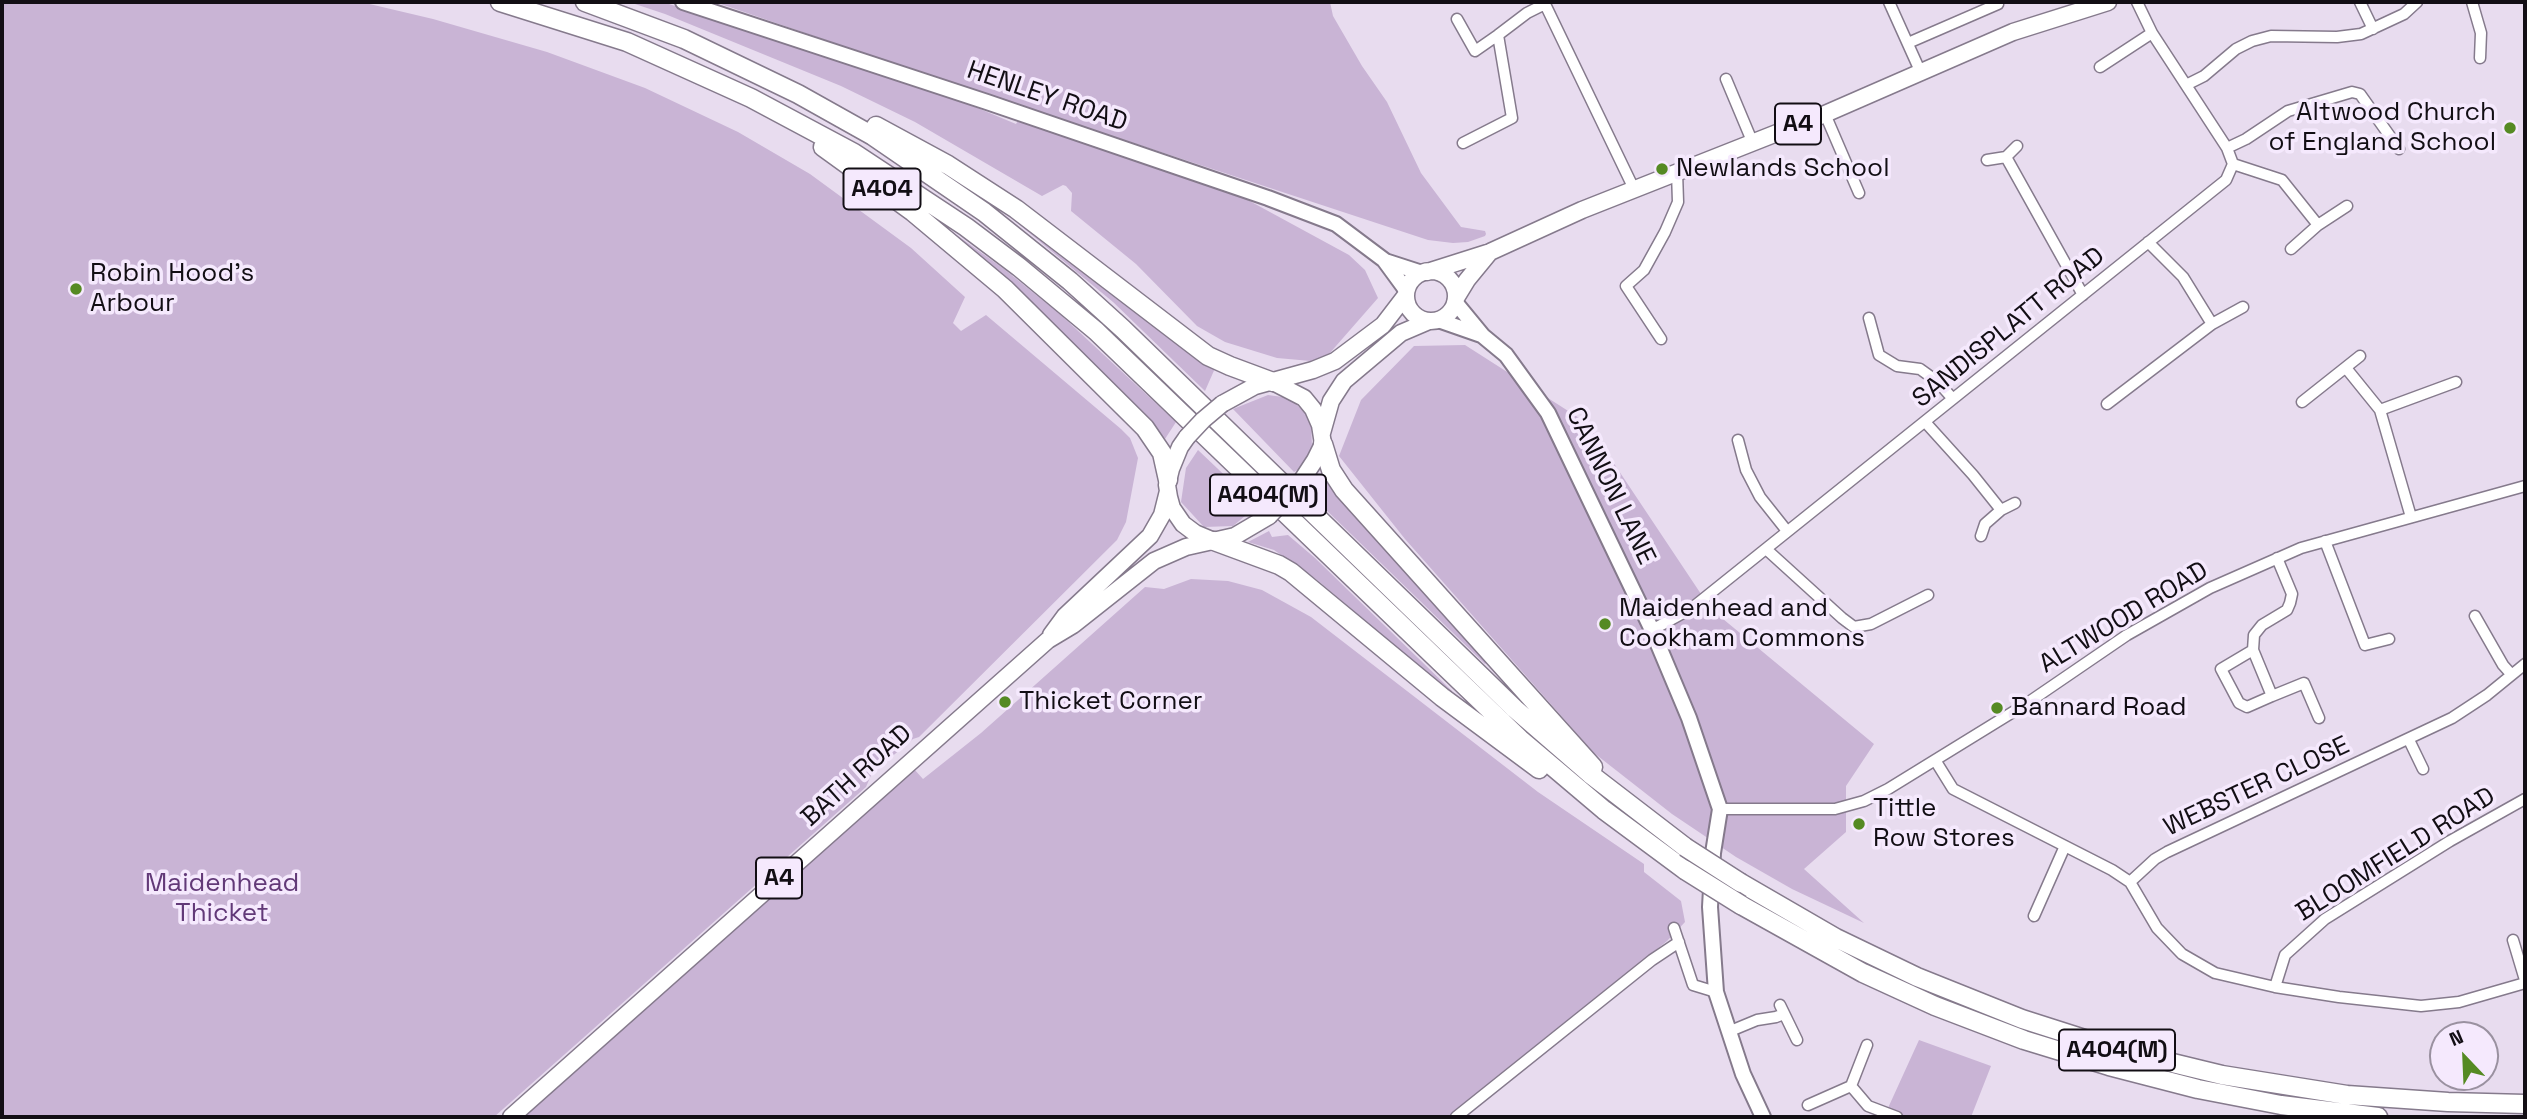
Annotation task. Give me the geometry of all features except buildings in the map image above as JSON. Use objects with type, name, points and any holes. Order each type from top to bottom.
[{"type":"highway","name":"A404","points":[[500,2],[626,42],[751,98],[914,212],[1006,289],[1145,428],[1160,448],[1168,485]]},
{"type":"highway","name":"A404","points":[[585,2],[684,39],[798,94],[867,121],[948,165],[1016,209],[1075,252],[1208,356],[1273,382]]},
{"type":"highway","name":"A404(M)","points":[[798,94],[873,136],[951,188],[1019,239],[1133,339],[1561,751],[1685,846],[1805,921],[1917,977],[2022,1019],[2119,1050],[2222,1075],[2347,1095],[2525,1104]]},
{"type":"highway","name":"A404(M)","points":[[751,98],[835,142],[920,194],[990,244],[1060,300],[1184,414],[1481,704],[1604,810]]},
{"type":"highway","name":"A404(M)","points":[[1323,438],[1331,470],[1344,490],[1621,799]]},
{"type":"highway","name":"A404(M)","points":[[1214,541],[1291,572],[1501,742],[1604,810],[1685,870],[1741,905],[1863,973],[1935,1006],[2024,1040],[2121,1070],[2198,1089],[2281,1105],[2378,1117]]},
{"type":"main road","name":"A4","points":[[1424,272],[1490,252],[1581,210],[1825,114],[2013,32],[2108,2]]},
{"type":"main road","name":"A4","points":[[1456,300],[1467,280],[1490,252]]},
{"type":"main road","points":[[1424,272],[1437,272],[1449,279],[1454,288],[1456,300],[1449,313],[1401,332],[1344,381],[1331,401],[1315,460],[1300,483],[1269,516],[1243,532],[1214,541],[1195,533],[1183,524],[1172,508],[1168,485],[1176,455],[1187,437],[1222,404],[1248,389],[1273,382],[1321,368],[1343,356],[1383,325],[1414,278],[1424,272]]},
{"type":"main road","points":[[1406,293],[1407,306],[1414,315],[1434,321]]},
{"type":"main road","points":[[1273,382],[1290,389],[1309,402],[1323,438]]},
{"type":"main road","name":"BATH ROAD","points":[[1048,640],[1065,616],[1150,536],[1161,515],[1168,485]]},
{"type":"main road","name":"BATH ROAD","points":[[511,1117],[1048,640],[1073,625],[1154,561],[1172,552],[1214,541]]},
{"type":"street","name":"HENLEY ROAD","points":[[683,2],[1268,198],[1336,224],[1384,260],[1406,293]]},
{"type":"street","points":[[1889,2],[1921,73]]},
{"type":"street","points":[[1908,43],[1998,4],[1997,2]]},
{"type":"street","points":[[2137,2],[2152,33],[2188,84],[2227,148],[2233,164],[2282,180],[2318,225]]},
{"type":"street","points":[[2360,2],[2373,29]]},
{"type":"street","points":[[2188,84],[2204,76],[2236,49],[2252,41],[2271,36],[2337,37],[2361,34],[2404,14],[2417,2]]},
{"type":"street","points":[[2472,2],[2481,33],[2480,58]]},
{"type":"street","points":[[1457,19],[1475,51],[1544,3],[1634,189]]},
{"type":"street","points":[[2099,67],[2152,33]]},
{"type":"street","points":[[1463,143],[1512,118],[1498,35]]},
{"type":"street","points":[[1726,79],[1752,141]]},
{"type":"street","points":[[2227,148],[2246,139],[2288,111],[2352,92],[2360,94],[2399,149]]},
{"type":"street","points":[[1825,114],[1859,193]]},
{"type":"street","points":[[1987,160],[2006,157],[2017,146]]},
{"type":"street","points":[[2006,157],[2083,295]]},
{"type":"street","name":"SANDISPLATT ROAD","points":[[1652,630],[1692,608],[1926,423],[2226,180],[2233,164]]},
{"type":"street","points":[[1661,339],[1626,286],[1644,271],[1665,232],[1678,202],[1677,172]]},
{"type":"street","points":[[2291,248],[2347,205]]},
{"type":"street","points":[[2148,242],[2183,277],[2212,324]]},
{"type":"street","name":"HENLEY ROAD","points":[[1384,260],[1424,272]]},
{"type":"street","name":"CANNON LANE","points":[[1456,300],[1483,336],[1506,355],[1548,413],[1652,630],[1689,718],[1720,809],[1713,853],[1710,907],[1716,992],[1743,1074],[1763,1117]]},
{"type":"street","points":[[2107,404],[2212,324],[2243,307]]},
{"type":"street","points":[[1868,318],[1879,355],[1897,366],[1920,369],[1938,382],[1953,400]]},
{"type":"street","name":"CANNON LANE","points":[[1434,321],[1483,336]]},
{"type":"street","points":[[2302,402],[2360,356]]},
{"type":"street","points":[[2346,368],[2381,410],[2411,517]]},
{"type":"street","points":[[2381,410],[2456,382]]},
{"type":"street","points":[[1926,423],[2001,510]]},
{"type":"street","points":[[1738,440],[1746,470],[1760,498],[1787,531]]},
{"type":"street","name":"ALTWOOD ROAD","points":[[1720,809],[1835,809],[1864,801],[2026,704],[2143,625],[2210,588],[2277,558],[2325,541],[2525,486]]},
{"type":"street","points":[[1981,536],[1985,524],[2001,510],[2015,503]]},
{"type":"street","points":[[2325,541],[2367,649],[2389,639]]},
{"type":"street","points":[[1766,549],[1854,627],[1871,624],[1928,595]]},
{"type":"street","points":[[2272,696],[2253,650],[2254,635],[2262,625],[2287,610],[2290,603],[2292,594],[2277,558]]},
{"type":"street","points":[[2475,616],[2511,674]]},
{"type":"street","points":[[2253,650],[2221,669],[2239,703],[2247,707],[2304,683],[2319,718]]},
{"type":"street","name":"WEBSTER CLOSE","points":[[2130,882],[2155,859],[2167,852],[2409,740],[2464,711],[2525,664]]},
{"type":"street","points":[[2409,740],[2423,769]]},
{"type":"street","points":[[1935,760],[1953,789],[2130,882],[2157,929],[2182,954],[2215,973],[2275,987],[2339,997],[2421,1006],[2459,1002],[2525,982],[2513,940]]},
{"type":"street","name":"BLOOMFIELD ROAD","points":[[2275,987],[2285,955],[2325,919],[2450,841],[2525,799]]},
{"type":"street","points":[[2034,916],[2065,846]]},
{"type":"street","points":[[1674,928],[1693,985],[1716,992]]},
{"type":"street","points":[[1456,1117],[1652,960],[1679,942]]},
{"type":"street","points":[[1728,1032],[1756,1020],[1776,1017],[1782,1009],[1797,1040]]},
{"type":"street","points":[[1808,1105],[1851,1086],[1867,1045]]},
{"type":"street","points":[[1851,1086],[1868,1106],[1897,1117]]},
{"type":"green space","name":"Maidenhead Thicket","points":[[2,2],[361,2],[433,19],[547,52],[645,88],[738,132],[810,174],[911,248],[965,297],[953,323],[961,331],[986,315],[1121,429],[1130,438],[1138,458],[1126,522],[1117,540],[919,737],[872,773],[866,787],[494,1117],[2,1117]]},
{"type":"green space","points":[[629,2],[663,2],[956,99],[1016,124],[1019,119],[1246,199],[1349,255],[1365,270],[1378,298],[1322,362],[1277,358],[1225,342],[1197,326],[1136,264],[1071,211],[1072,193],[1066,186],[1042,196],[915,122],[841,86],[665,14]]},
{"type":"green space","points":[[715,2],[1330,2],[1333,16],[1387,102],[1421,173],[1461,227],[1485,231],[1486,234],[1468,242],[1428,240],[930,76]]},
{"type":"green space","points":[[987,198],[1216,366],[1205,391],[1113,302]]},
{"type":"green space","points":[[919,208],[1004,269],[1061,315],[1176,422],[1165,439],[1132,405]]},
{"type":"green space","points":[[1465,345],[1587,423],[1711,609],[1874,744],[1846,786],[1846,832],[1804,869],[1864,923],[1792,889],[1736,857],[1672,814],[1594,753],[1405,539],[1339,456],[1361,400],[1414,346]]},
{"type":"green space","points":[[1268,395],[1290,398],[1311,419],[1312,447],[1306,466],[1294,472],[1233,409]]},
{"type":"green space","points":[[1198,450],[1257,506],[1233,526],[1204,527],[1181,502],[1186,468]]},
{"type":"green space","points":[[1322,472],[1351,509],[1488,662],[1485,664],[1319,503],[1313,490]]},
{"type":"green space","points":[[1269,531],[1272,537],[1288,535],[1315,558],[1452,691],[1451,693],[1316,579],[1274,550],[1248,542]]},
{"type":"green space","points":[[1191,579],[1228,581],[1262,590],[1311,617],[1538,792],[1644,864],[1644,872],[1681,901],[1685,922],[1667,941],[1449,1117],[524,1117],[914,769],[923,779],[981,733],[1145,587],[1164,589]]},
{"type":"green space","points":[[1919,1040],[1991,1066],[1971,1117],[1906,1117],[1888,1108]]},
{"type":"place","name":"Altwood Church of England School","points":[[2510,128]]},
{"type":"place","name":"Newlands School","points":[[1662,169]]},
{"type":"place","name":"Robin Hood's Arbour","points":[[76,289]]},
{"type":"place","name":"Maidenhead and Cookham Commons","points":[[1605,624]]},
{"type":"place","name":"Thicket Corner","points":[[1005,702]]},
{"type":"place","name":"Bannard Road","points":[[1997,708]]},
{"type":"place","name":"Tittle Row Stores","points":[[1859,824]]}]
